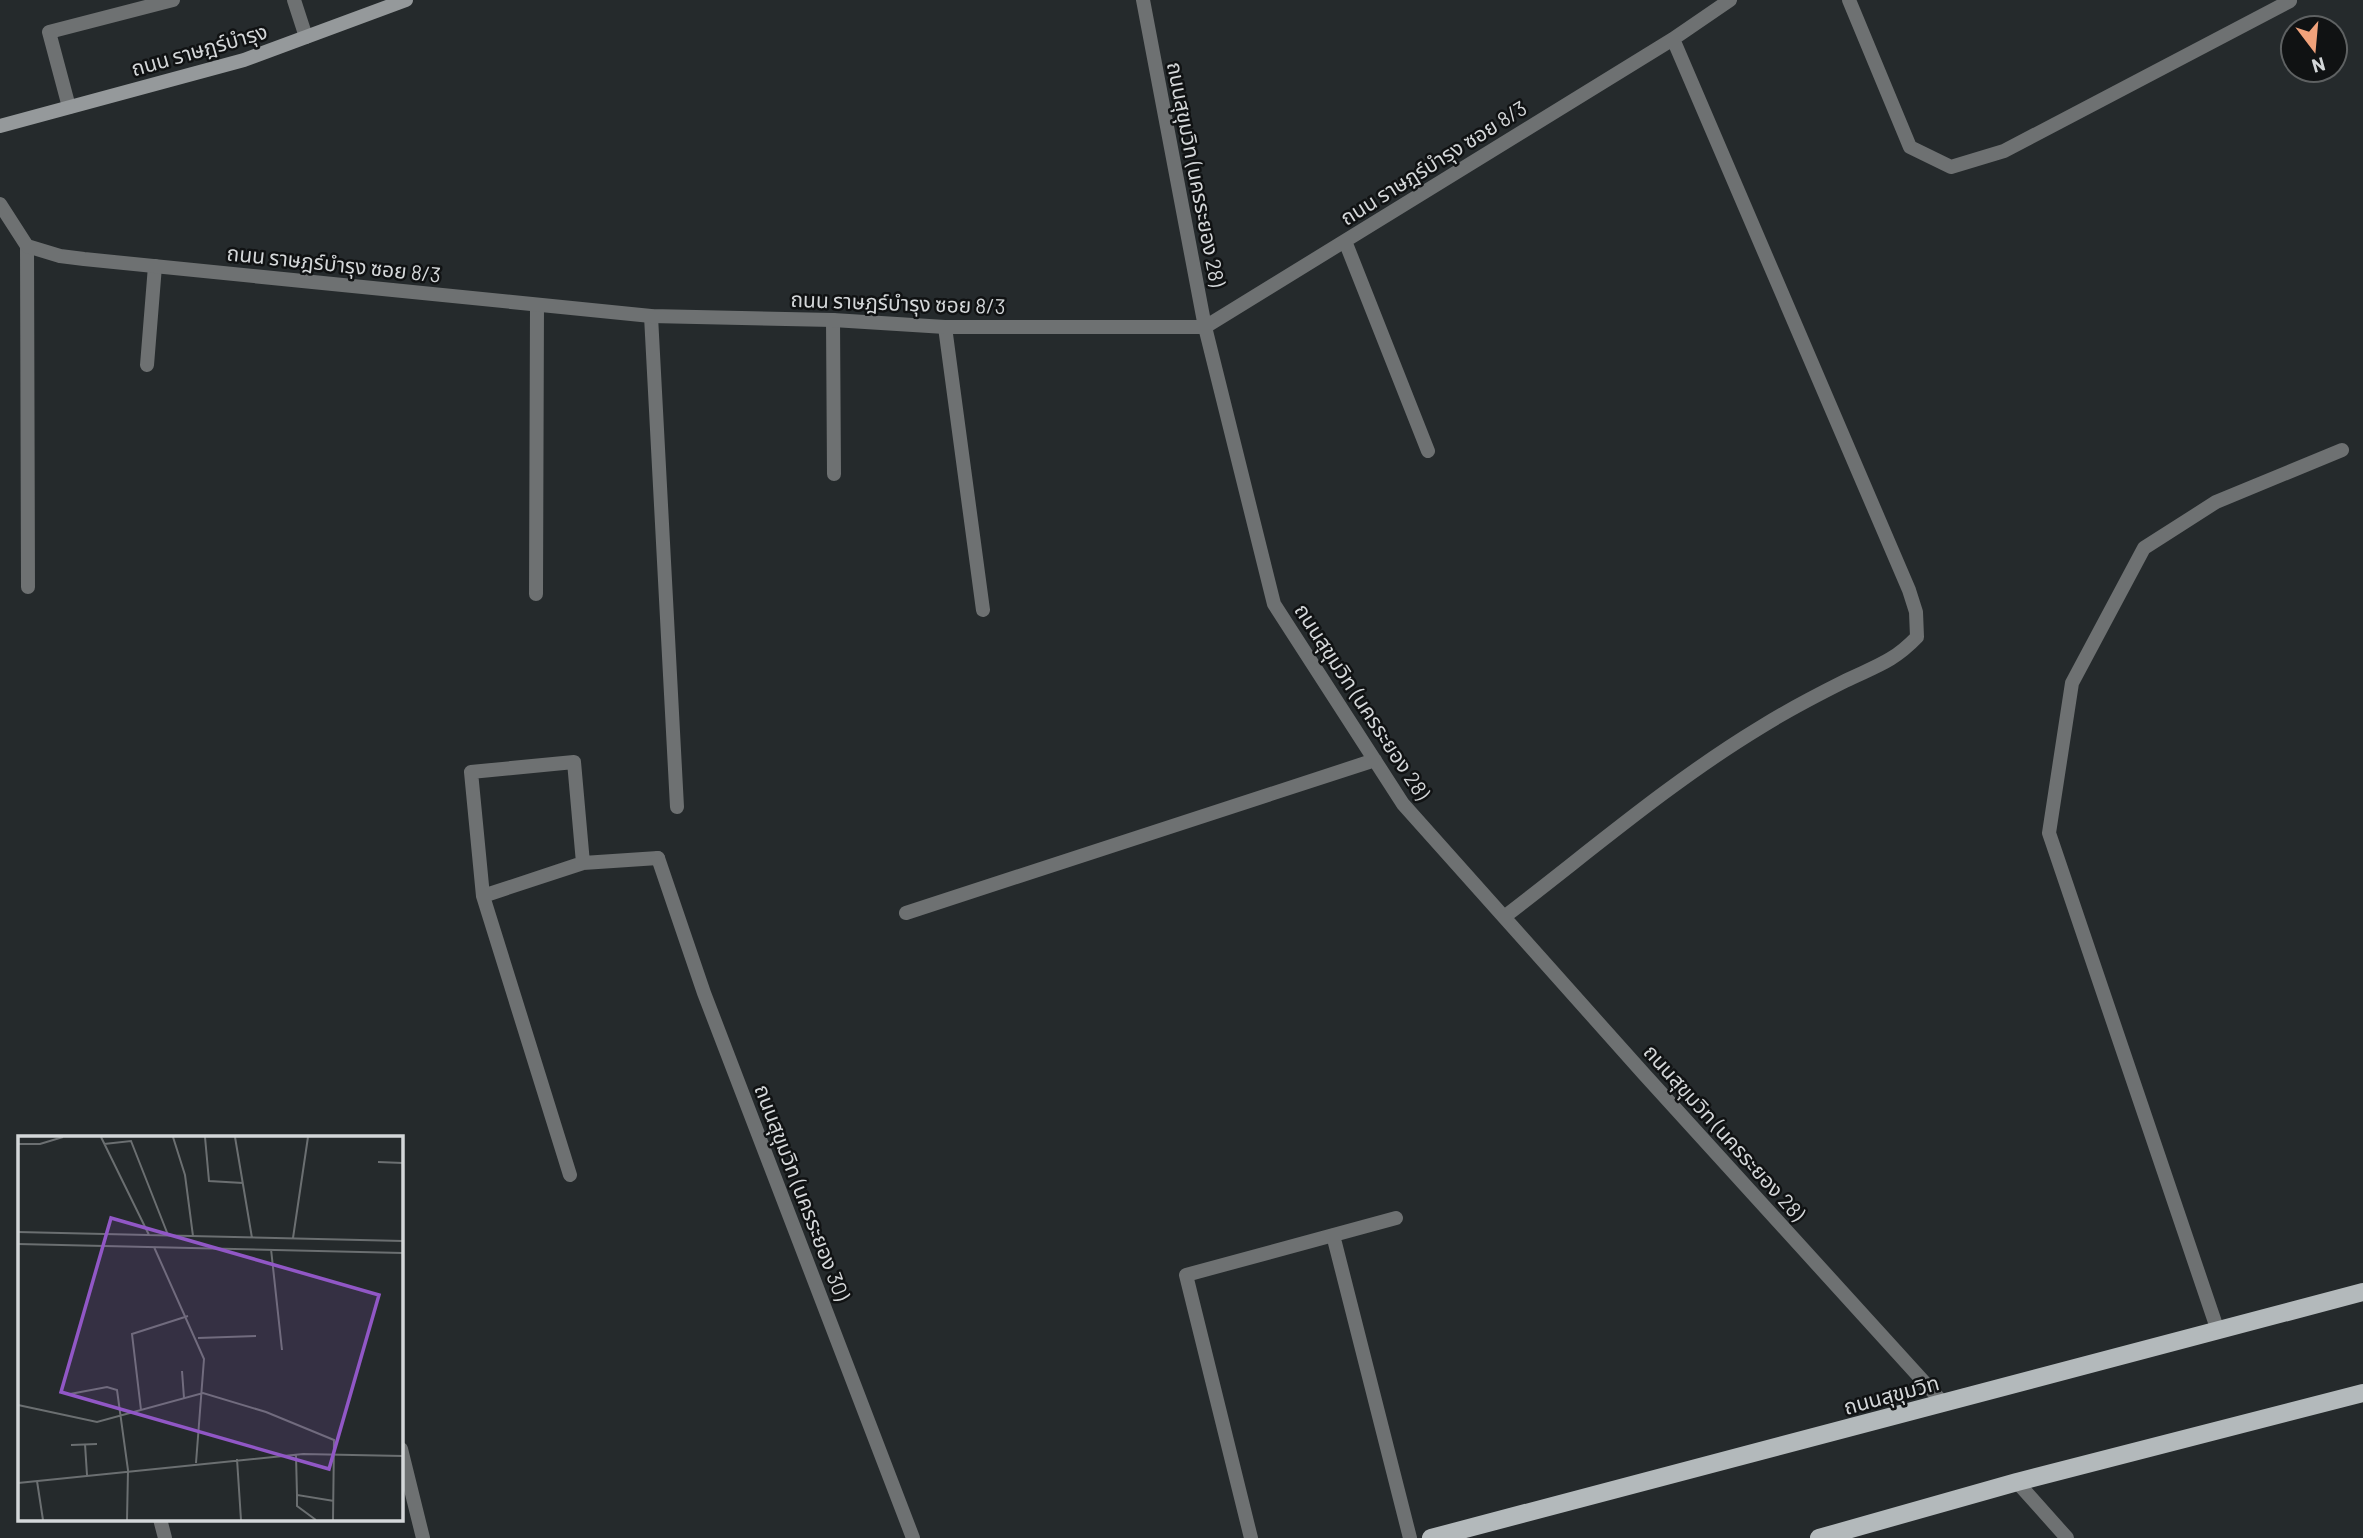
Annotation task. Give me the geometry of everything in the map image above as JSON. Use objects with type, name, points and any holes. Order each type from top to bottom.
[{"type":"main road","name":"ถนนสุขุมวิท","points":[[1431,1538],[2363,1292]]},
{"type":"main road","points":[[1819,1538],[1859,1533],[2017,1482],[2363,1393]]},
{"type":"street","points":[[69,107],[49,32],[173,0]]},
{"type":"street","points":[[294,0],[306,37]]},
{"type":"street","name":"ถนน ราษฎร์บำรุง","points":[[0,126],[244,60],[405,0]]},
{"type":"street","name":"ถนนสุขุมวิท (นครระยอง 28)","points":[[1143,0],[1205,327],[1274,604],[1403,804],[1944,1404]]},
{"type":"street","name":"ถนน ราษฎร์บำรุง ซอย 8/3","points":[[27,246],[60,256],[651,316],[833,320],[945,327],[1205,327],[1673,39],[1730,0]]},
{"type":"street","points":[[1849,0],[1910,147],[1951,167],[2004,151],[2290,1]]},
{"type":"street","points":[[1504,917],[1683,780],[1750,734],[1846,681],[1885,664],[1917,637],[1916,612],[1909,590],[1673,39]]},
{"type":"street","points":[[0,204],[27,246],[28,586]]},
{"type":"street","points":[[1345,241],[1428,451]]},
{"type":"street","points":[[147,365],[155,266]]},
{"type":"street","points":[[536,594],[537,304]]},
{"type":"street","points":[[651,316],[677,807]]},
{"type":"street","points":[[833,320],[834,474]]},
{"type":"street","points":[[945,327],[984,610]]},
{"type":"street","points":[[2218,1331],[2049,833],[2072,683],[2144,548],[2216,502],[2342,450]]},
{"type":"street","points":[[906,913],[1375,760]]},
{"type":"street","points":[[483,896],[583,863],[574,762],[471,772],[483,896],[570,1175]]},
{"type":"street","name":"ถนนสุขุมวิท (นครระยอง 30)","points":[[583,863],[658,858],[709,1006],[913,1538]]},
{"type":"street","points":[[1251,1538],[1186,1275],[1395,1218]]},
{"type":"street","points":[[1333,1235],[1410,1538]]},
{"type":"street","points":[[402,1453],[424,1538]]},
{"type":"street","points":[[2017,1482],[2067,1538]]},
{"type":"street","points":[[160,1520],[165,1538]]}]
